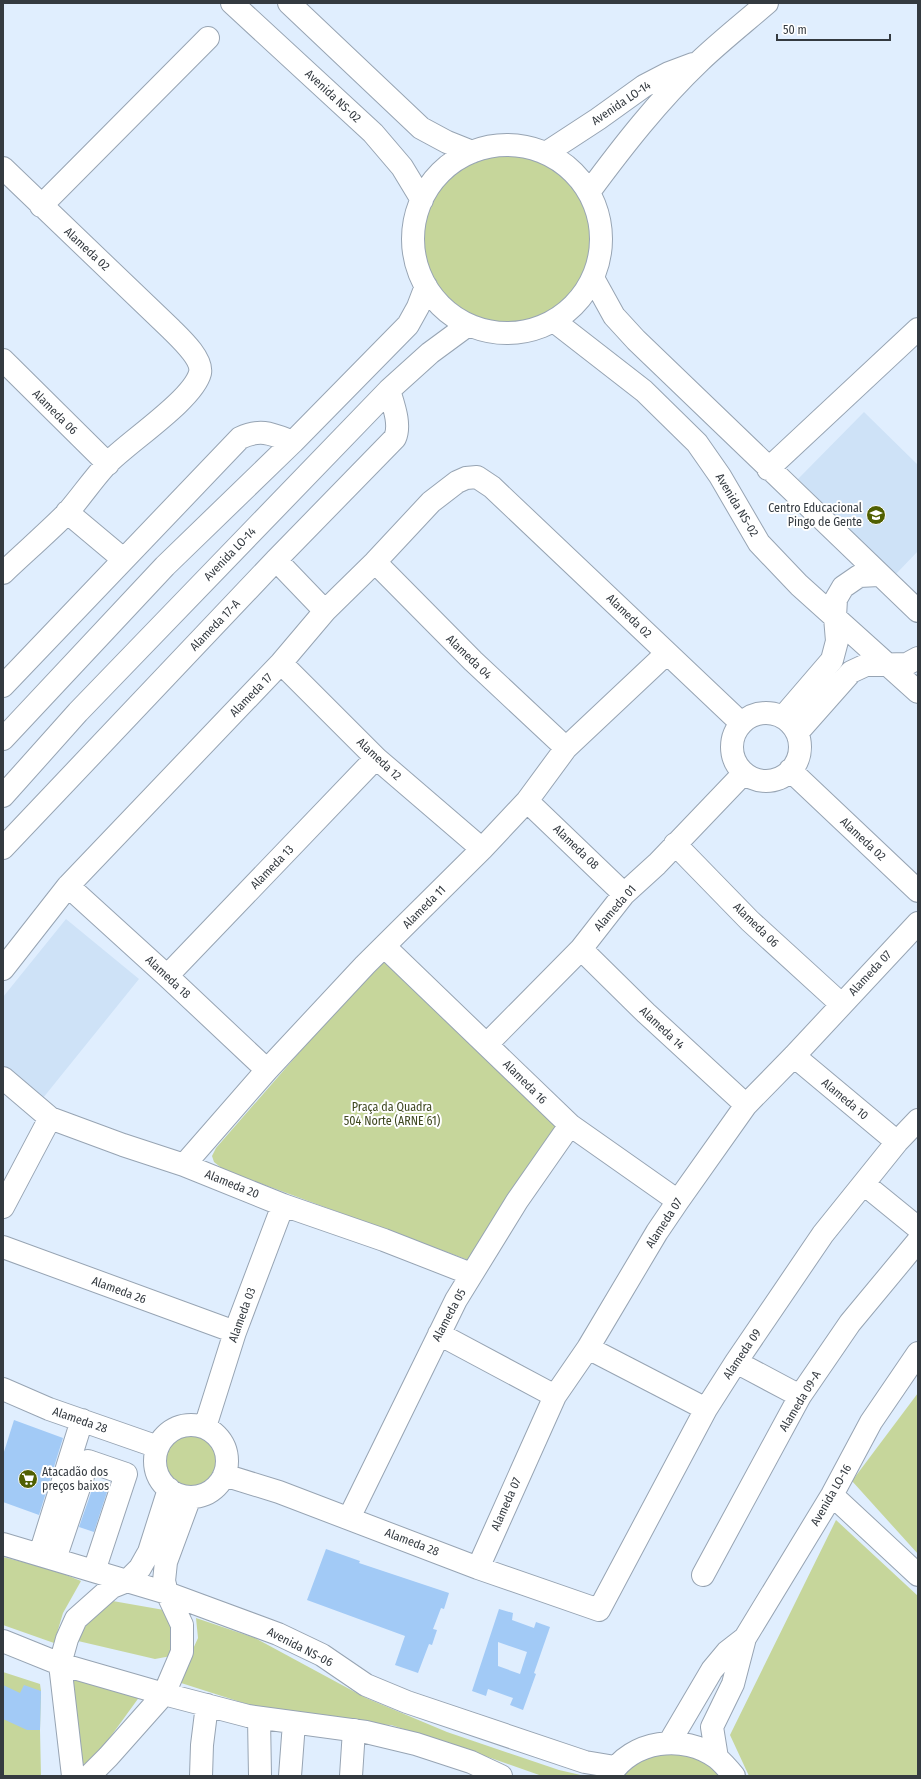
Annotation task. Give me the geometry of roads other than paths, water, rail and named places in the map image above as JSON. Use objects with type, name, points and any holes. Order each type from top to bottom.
[{"type":"street","name":"Avenida NS-02","points":[[232,3],[373,133],[402,167],[422,200]]},
{"type":"street","points":[[289,3],[421,128],[447,142],[472,152]]},
{"type":"street","name":"Avenida LO-14","points":[[589,192],[629,138],[653,110],[700,61],[767,3]]},
{"type":"street","points":[[41,206],[208,38]]},
{"type":"street","name":"Avenida LO-14","points":[[546,153],[598,119],[644,86],[669,73],[700,61]]},
{"type":"street","points":[[518,145],[546,153],[571,169],[589,192],[600,220],[601,250],[593,278],[577,303],[554,321],[526,332],[497,333],[468,325],[444,309],[426,286],[415,258],[414,229],[422,200],[434,180],[450,163],[472,152],[489,146],[518,145]]},
{"type":"street","name":"Alameda 02","points":[[3,168],[171,329],[186,345],[200,365],[200,372],[197,380],[180,402],[108,464]]},
{"type":"street","points":[[593,278],[614,316],[636,340],[918,611]]},
{"type":"street","points":[[3,739],[165,566],[293,442],[408,325],[418,307],[426,286]]},
{"type":"street","name":"Avenida NS-02","points":[[554,321],[644,391],[697,443],[720,476],[759,543],[799,585],[885,664],[918,692]]},
{"type":"street","name":"Avenida LO-14","points":[[3,796],[78,712],[389,390],[430,353],[468,325]]},
{"type":"street","points":[[768,468],[918,329]]},
{"type":"street","name":"Alameda 06","points":[[3,360],[108,464]]},
{"type":"street","name":"Alameda 17-A","points":[[3,848],[276,560],[395,438],[397,434],[396,416],[389,390]]},
{"type":"street","points":[[3,686],[240,438],[251,433],[266,433],[293,442]]},
{"type":"street","points":[[7,560],[67,512],[108,464]]},
{"type":"street","name":"Alameda 17","points":[[3,969],[68,886],[281,663],[325,611],[375,562],[431,502],[457,482],[466,478],[477,477],[492,487],[517,509]]},
{"type":"street","name":"Alameda 02","points":[[517,509],[741,723]]},
{"type":"street","points":[[67,512],[123,559]]},
{"type":"street","points":[[142,542],[165,566]]},
{"type":"street","points":[[276,560],[325,611]]},
{"type":"street","name":"Alameda 04","points":[[375,562],[473,661],[566,748]]},
{"type":"street","points":[[790,725],[832,660],[837,641],[835,617],[836,599],[843,587],[859,576],[879,575]]},
{"type":"street","name":"Alameda 11","points":[[184,1165],[267,1070],[365,965],[385,947],[482,849],[527,801],[566,748],[667,653]]},
{"type":"street","points":[[790,725],[851,672],[866,665],[907,664],[918,658]]},
{"type":"street","name":"Alameda 12","points":[[281,663],[376,758],[482,849]]},
{"type":"street","points":[[761,713],[773,713],[790,725],[799,742],[799,753],[796,762],[790,770],[782,776],[768,781],[753,778],[744,774],[737,765],[732,749],[735,732],[741,723],[751,716],[761,713]]},
{"type":"street","name":"Alameda 13","points":[[167,976],[376,758]]},
{"type":"street","name":"Alameda 02","points":[[790,770],[918,891]]},
{"type":"street","name":"Alameda 01","points":[[487,1044],[581,949],[624,894],[657,864],[744,774]]},
{"type":"street","name":"Alameda 08","points":[[527,801],[624,894]]},
{"type":"street","name":"Alameda 06","points":[[675,844],[750,921],[841,1004]]},
{"type":"street","name":"Alameda 18","points":[[68,886],[267,1070]]},
{"type":"street","name":"Alameda 07","points":[[478,1568],[555,1396],[588,1348],[657,1232],[678,1201],[746,1105],[794,1056],[918,923]]},
{"type":"street","name":"Alameda 16","points":[[385,947],[570,1125],[678,1201]]},
{"type":"street","name":"Alameda 14","points":[[581,949],[646,1013],[746,1105]]},
{"type":"street","name":"Alameda 10","points":[[794,1056],[897,1142]]},
{"type":"street","name":"Alameda 20","points":[[3,1078],[50,1118],[123,1145],[184,1165],[283,1205],[384,1240],[471,1274]]},
{"type":"street","points":[[3,1207],[50,1118]]},
{"type":"street","name":"Alameda 09","points":[[599,1610],[706,1409],[736,1362],[823,1234],[897,1142],[918,1120]]},
{"type":"street","name":"Alameda 05","points":[[349,1518],[439,1334],[471,1274],[517,1201],[570,1125]]},
{"type":"street","points":[[864,1184],[918,1228]]},
{"type":"street","name":"Alameda 03","points":[[205,1427],[234,1332],[283,1205]]},
{"type":"street","name":"Alameda 09-A","points":[[703,1575],[800,1396],[850,1323],[918,1241]]},
{"type":"street","name":"Alameda 26","points":[[3,1248],[234,1332]]},
{"type":"street","points":[[439,1334],[555,1396]]},
{"type":"street","points":[[588,1348],[706,1409]]},
{"type":"street","name":"Avenida LO-16","points":[[717,1758],[712,1727],[733,1684],[745,1638],[832,1495],[871,1422],[918,1353]]},
{"type":"street","points":[[736,1362],[800,1396]]},
{"type":"street","name":"Alameda 28","points":[[3,1389],[49,1409],[158,1447]]},
{"type":"street","points":[[48,1557],[82,1420]]},
{"type":"street","points":[[184,1425],[205,1427],[215,1433],[222,1442],[226,1453],[227,1464],[224,1475],[218,1484],[201,1496],[190,1497],[179,1495],[169,1489],[162,1482],[157,1473],[155,1463],[158,1447],[166,1434],[174,1428],[184,1425]]},
{"type":"street","points":[[48,1557],[66,1524],[88,1461],[126,1474],[94,1571]]},
{"type":"street","name":"Alameda 28","points":[[224,1475],[279,1492],[478,1568],[599,1610]]},
{"type":"street","points":[[74,1776],[60,1664],[76,1619],[112,1587],[127,1581],[140,1568],[149,1552],[169,1489]]},
{"type":"street","points":[[832,1495],[918,1575]]},
{"type":"street","points":[[89,1776],[164,1694],[182,1652],[182,1625],[167,1593],[164,1581],[166,1562],[190,1497]]},
{"type":"street","name":"Avenida NS-06","points":[[3,1544],[167,1593],[278,1634],[322,1655],[366,1685],[407,1702],[612,1772]]},
{"type":"street","name":"Avenida LO-16","points":[[669,1743],[712,1670],[727,1652],[745,1638]]},
{"type":"street","points":[[3,1641],[60,1664],[164,1694],[259,1718],[354,1730],[416,1744],[471,1762],[501,1776]]},
{"type":"street","points":[[201,1776],[202,1745],[207,1705]]},
{"type":"street","points":[[259,1718],[260,1776]]},
{"type":"street","points":[[290,1776],[294,1723]]},
{"type":"street","points":[[350,1776],[354,1730]]},
{"type":"street","points":[[612,1772],[631,1754],[649,1746],[669,1743],[694,1746],[717,1758],[734,1776]]},
{"type":"place","name":"Centro Educacional Pingo de Gente","points":[[876,515]]},
{"type":"place","name":"Atacadão dos preços baixos","points":[[28,1479]]},
{"type":"park label","name":"Praça da Quadra 504 Norte (ARNE 61)","points":[[392,1114]]}]
